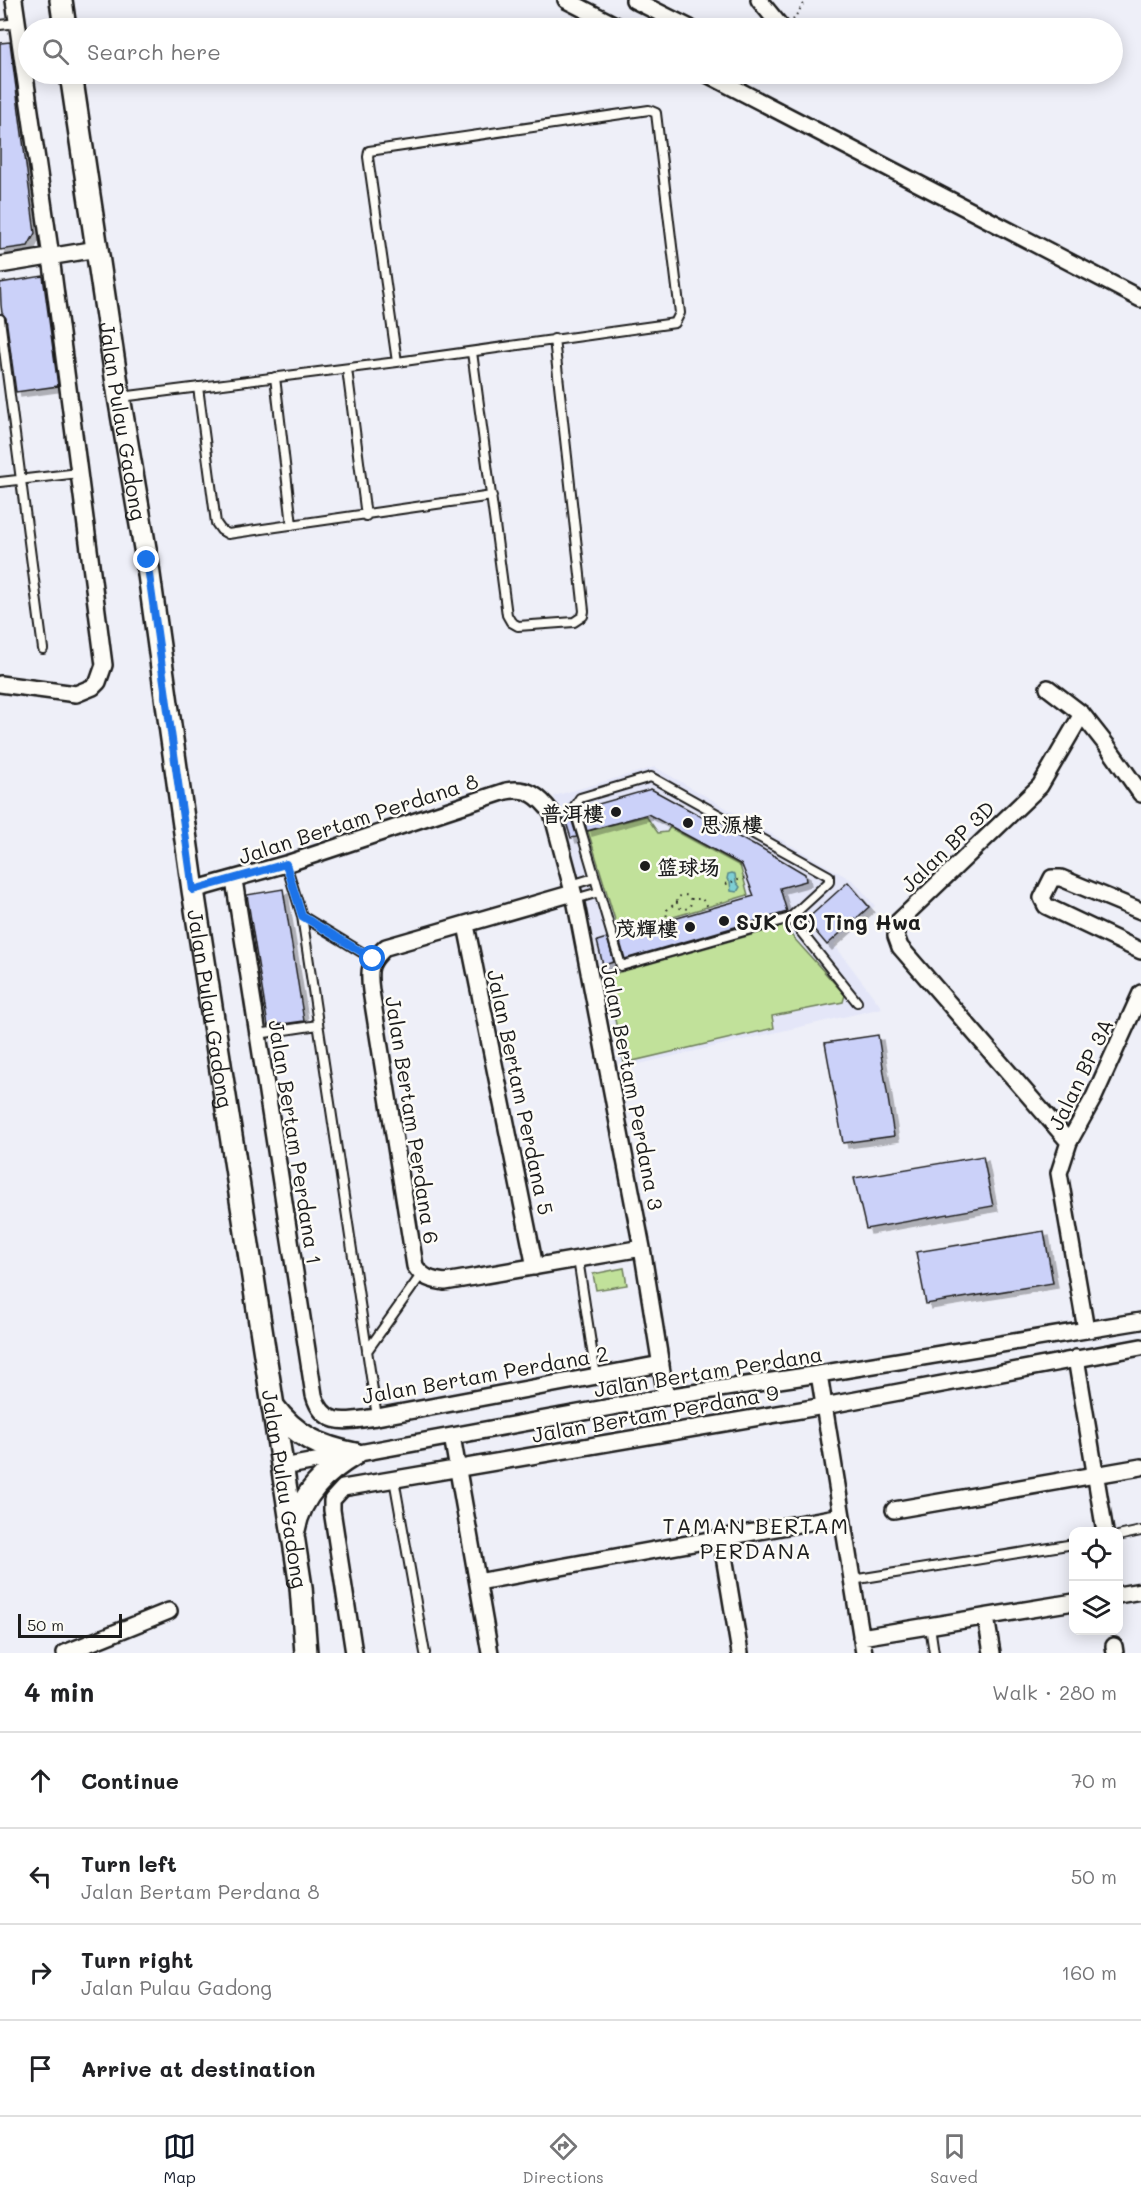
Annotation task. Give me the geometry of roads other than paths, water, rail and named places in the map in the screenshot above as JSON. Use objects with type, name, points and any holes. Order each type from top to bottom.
[{"type":"main road","points":[[61,0],[64,18]]},
{"type":"main road","name":"Jalan Pulau Gadong","points":[[73,84],[119,397],[147,560],[193,890],[301,1587],[306,1653]]},
{"type":"main road","points":[[272,1404],[288,1424],[310,1440],[322,1446],[355,1454]]},
{"type":"main road","points":[[293,1534],[299,1511],[310,1491],[327,1474],[355,1454]]},
{"type":"main road","points":[[301,1587],[313,1621],[316,1653]]},
{"type":"main road","name":"Jalan Pulau Gadong","points":[[300,1653],[305,1623]]},
{"type":"street","points":[[14,0],[18,23]]},
{"type":"street","points":[[566,0],[601,18]]},
{"type":"street","points":[[634,0],[670,18]]},
{"type":"street","points":[[759,0],[774,18]]},
{"type":"street","points":[[0,684],[76,694],[93,687],[104,665],[27,84]]},
{"type":"street","points":[[726,84],[1141,299]]},
{"type":"street","points":[[0,265],[97,249]]},
{"type":"street","points":[[1048,688],[1082,714],[1141,794]]},
{"type":"street","name":"Jalan BP 3D","points":[[1069,1142],[900,947],[896,936],[898,922],[1040,786],[1082,714]]},
{"type":"street","name":"Jalan Bertam Perdana 8","points":[[193,890],[286,864],[506,791],[516,789],[536,794]]},
{"type":"street","name":"Jalan Bertam Perdana 3","points":[[536,794],[552,813],[573,893],[642,1248],[666,1397]]},
{"type":"street","points":[[1141,911],[1061,878],[1052,878],[1042,898],[1046,906],[1141,951]]},
{"type":"street","name":"Jalan Bertam Perdana 1","points":[[234,880],[312,1384],[320,1410]]},
{"type":"street","points":[[373,959],[386,947],[573,893]]},
{"type":"street","name":"Jalan Bertam Perdana 5","points":[[466,925],[535,1267]]},
{"type":"street","name":"Jalan Bertam Perdana 6","points":[[373,959],[369,974],[371,991],[416,1266],[426,1278]]},
{"type":"street","name":"Jalan BP 3A","points":[[1086,1330],[1059,1173],[1069,1142],[1094,1097],[1141,993]]},
{"type":"street","points":[[426,1278],[445,1282],[642,1248]]},
{"type":"street","name":"Jalan Bertam Perdana","points":[[283,1467],[666,1397],[1141,1321]]},
{"type":"street","name":"Jalan Bertam Perdana 9","points":[[354,1653],[332,1500],[343,1488],[824,1406],[1141,1347]]},
{"type":"street","points":[[1076,1358],[1104,1527]]},
{"type":"street","name":"Jalan Bertam Perdana 2","points":[[320,1410],[324,1415],[340,1421],[377,1417],[661,1364]]},
{"type":"street","points":[[819,1374],[864,1653]]},
{"type":"street","points":[[452,1436],[490,1653]]},
{"type":"street","points":[[894,1510],[1141,1467]]},
{"type":"street","points":[[478,1582],[842,1516]]},
{"type":"street","points":[[721,1538],[740,1653]]},
{"type":"street","points":[[1123,1594],[1141,1591]]},
{"type":"street","points":[[861,1637],[1069,1603]]},
{"type":"street","points":[[65,1653],[169,1611]]},
{"type":"street","points":[[986,1617],[992,1653]]},
{"type":"lane","points":[[0,25],[18,23]]},
{"type":"lane","points":[[119,397],[347,369],[472,352],[554,339],[650,328],[675,323],[680,317],[658,117],[653,110],[369,151],[397,362]]},
{"type":"lane","points":[[0,319],[43,649]]},
{"type":"lane","points":[[472,352],[507,615],[511,622],[518,626],[574,622],[580,620],[584,611],[554,339]]},
{"type":"lane","points":[[347,369],[366,516]]},
{"type":"lane","points":[[275,378],[292,525]]},
{"type":"lane","points":[[198,387],[216,523],[228,534],[366,516],[492,496]]},
{"type":"lane","points":[[0,482],[79,472]]},
{"type":"lane","points":[[651,777],[829,876],[829,882],[790,918],[621,966],[598,892],[574,807],[580,798],[651,777]]},
{"type":"lane","points":[[286,864],[302,916],[377,1417]]},
{"type":"lane","points":[[573,893],[594,878]]},
{"type":"lane","points":[[573,893],[598,892]]},
{"type":"lane","points":[[302,916],[373,959]]},
{"type":"lane","points":[[790,918],[857,1002]]},
{"type":"lane","points":[[258,1034],[318,1025]]},
{"type":"lane","points":[[578,1259],[596,1376]]},
{"type":"lane","points":[[367,1352],[426,1278]]},
{"type":"lane","points":[[394,1479],[424,1653]]},
{"type":"lane","points":[[1123,1535],[1141,1532]]},
{"type":"lane","points":[[852,1580],[1069,1545]]},
{"type":"lane","points":[[930,1626],[934,1653]]},
{"type":"water","points":[[728,874],[735,874],[736,882],[740,887],[737,892],[731,891],[730,882],[727,879]]},
{"type":"place","name":"普洱樓","points":[[616,812]]},
{"type":"place","name":"思源樓","points":[[688,823]]},
{"type":"place","name":"篮球场","points":[[645,866]]},
{"type":"place","name":"SJK (C) Ting Hwa","points":[[724,921]]},
{"type":"place","name":"茂輝樓","points":[[690,927]]},
{"type":"district","name":"TAMAN BERTAM PERDANA","points":[[756,1538]]}]
